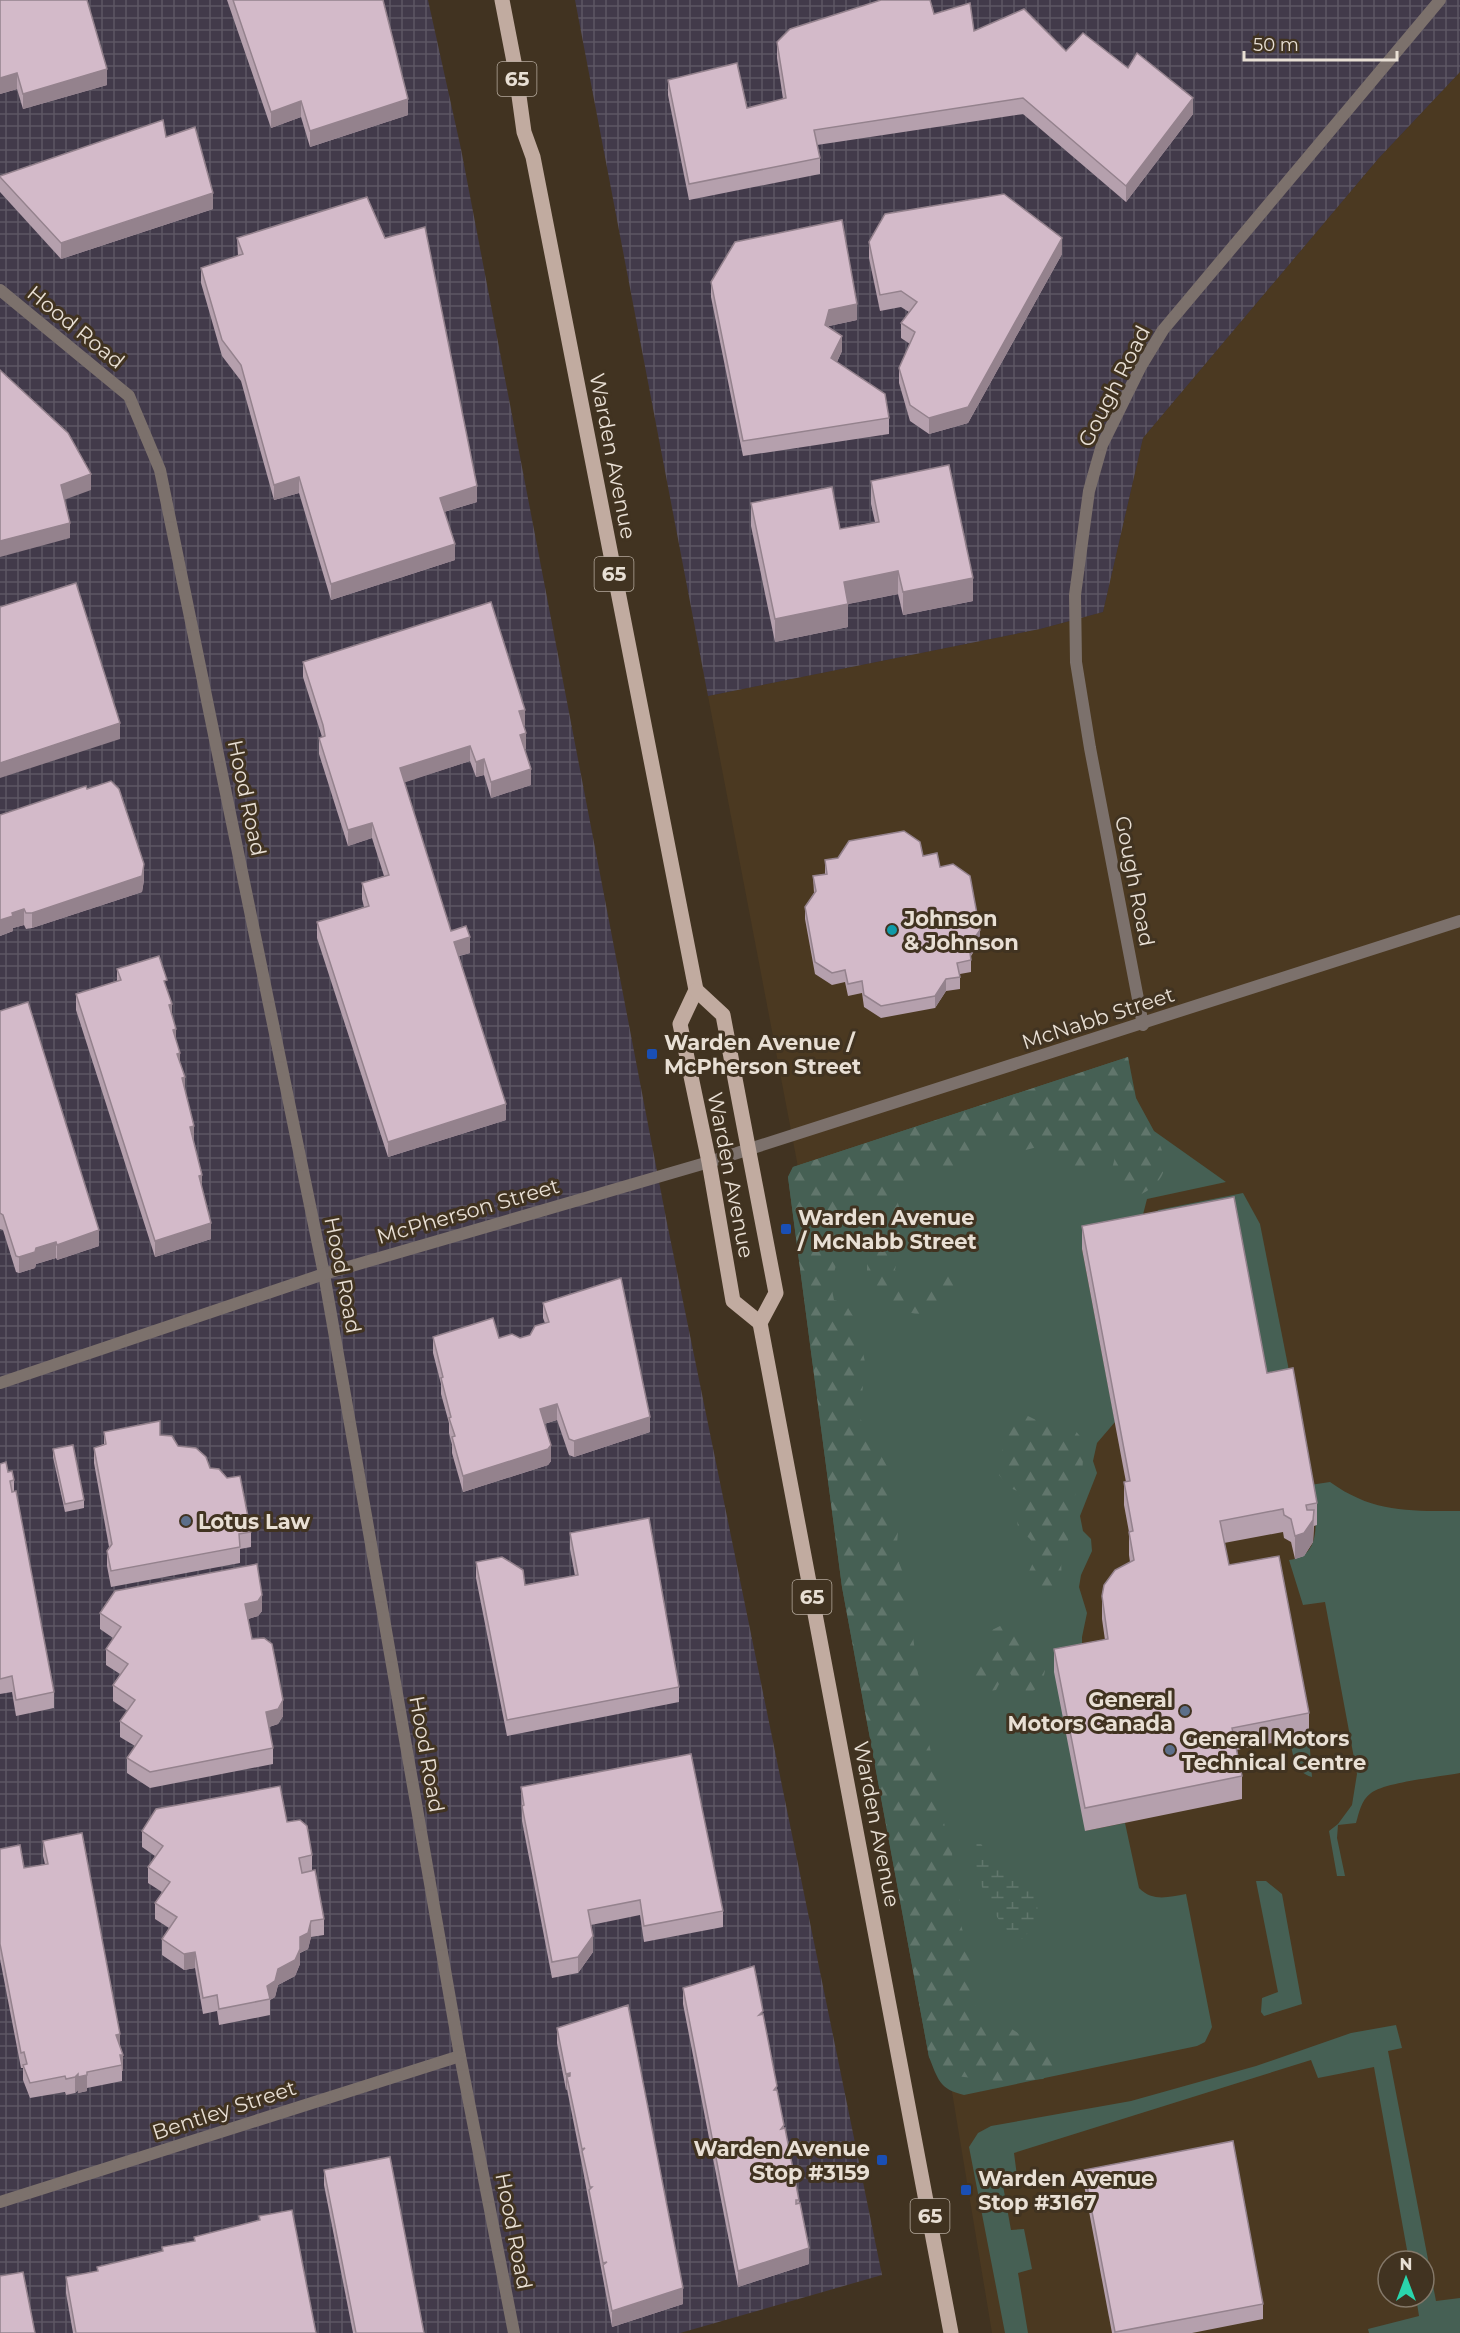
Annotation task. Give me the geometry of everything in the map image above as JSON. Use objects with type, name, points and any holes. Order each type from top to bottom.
[{"type":"main road","name":"Warden Avenue","points":[[502,0],[515,67],[524,132],[535,169],[696,990],[723,1015],[776,1293],[760,1323],[951,2333]]},
{"type":"main road","name":"Warden Avenue","points":[[696,990],[680,1024],[709,1162],[733,1301],[760,1323]]},
{"type":"street","name":"Gough Road","points":[[1143,1025],[1090,748],[1076,662],[1075,594],[1089,491],[1102,445],[1141,366],[1163,330],[1440,0]]},
{"type":"street","name":"Hood Road","points":[[0,290],[129,396],[160,470],[324,1274],[460,2056],[514,2333]]},
{"type":"street","name":"McNabb Street","points":[[709,1162],[1143,1025],[1460,921]]},
{"type":"street","name":"McPherson Street","points":[[0,1383],[324,1274],[709,1162]]},
{"type":"street","name":"Bentley Street","points":[[0,2202],[460,2056]]},
{"type":"shaded area","points":[[0,0],[428,0],[461,149],[666,1218],[882,2275],[680,2333],[0,2333]]},
{"type":"shaded area","points":[[575,0],[1460,0],[1460,72],[1378,159],[1143,438],[1103,612],[1040,629],[708,696]]},
{"type":"shaded area","points":[[1460,72],[1460,2333],[992,2333],[802,1188],[708,696],[1040,629],[1103,612],[1143,438],[1378,159]]},
{"type":"green space","points":[[1128,1057],[1136,1098],[1154,1131],[1226,1182],[1147,1199],[1137,1238],[1082,1249],[1115,1422],[1097,1443],[1093,1461],[1097,1473],[1080,1516],[1083,1531],[1091,1539],[1092,1551],[1081,1575],[1079,1587],[1087,1613],[1082,1637],[1085,1831],[1125,1823],[1139,1888],[1155,1897],[1186,1894],[1212,2027],[1205,2042],[1197,2046],[964,2095],[949,2090],[940,2082],[929,2057],[842,1587],[788,1177],[793,1167]]},
{"type":"green space","points":[[1128,1057],[1136,1099],[1157,1138],[1165,1163],[1162,1175],[1153,1186],[1136,1197],[1116,1190],[1111,1173],[1116,1153],[1105,1155],[1092,1174],[1075,1176],[1041,1146],[1022,1151],[1000,1127],[992,1130],[986,1143],[968,1166],[949,1168],[930,1163],[927,1172],[911,1181],[896,1184],[896,1196],[904,1232],[895,1270],[907,1288],[926,1289],[944,1268],[954,1270],[957,1287],[953,1300],[944,1308],[931,1313],[916,1314],[901,1311],[887,1304],[871,1288],[867,1265],[877,1224],[874,1184],[848,1199],[839,1228],[841,1245],[831,1285],[834,1300],[845,1303],[856,1321],[865,1362],[860,1418],[889,1470],[889,1515],[898,1532],[896,1555],[903,1573],[901,1589],[912,1629],[918,1674],[925,1689],[920,1706],[941,1794],[944,1823],[952,1849],[953,1882],[960,1893],[959,1918],[965,1939],[975,1957],[976,2014],[980,2024],[1007,2026],[1021,2035],[1056,2050],[1059,2065],[1043,2079],[1003,2082],[941,2074],[929,2057],[842,1587],[788,1177],[793,1167]]},
{"type":"green space","points":[[1243,1193],[1260,1224],[1293,1391],[1267,1396],[1153,1235],[1158,1210]]},
{"type":"green space","points":[[1024,1414],[1050,1427],[1074,1429],[1084,1441],[1082,1477],[1076,1489],[1069,1538],[1061,1558],[1062,1588],[1057,1600],[1041,1597],[1025,1580],[1038,1552],[1030,1539],[1018,1528],[1016,1510],[1020,1492],[1010,1488],[999,1475],[1003,1445],[999,1428],[1009,1415]]},
{"type":"green space","points":[[1330,1482],[1361,1500],[1377,1505],[1408,1510],[1460,1511],[1460,1773],[1413,1780],[1371,1793],[1361,1807],[1356,1823],[1338,1825],[1337,1838],[1345,1876],[1337,1876],[1329,1831],[1338,1824],[1352,1805],[1357,1774],[1325,1602],[1303,1605],[1289,1560],[1301,1557],[1309,1550],[1313,1541],[1315,1519],[1310,1485]]},
{"type":"green space","points":[[1004,1624],[1016,1631],[1024,1644],[1045,1653],[1044,1676],[1039,1685],[1030,1693],[1017,1686],[1009,1671],[1003,1676],[996,1690],[980,1695],[970,1688],[972,1667],[977,1659],[987,1652],[992,1630]]},
{"type":"green space","points":[[1309,1736],[1312,1777],[1306,1775],[1298,1767],[1290,1739]]},
{"type":"green space","points":[[972,1838],[979,1841],[991,1858],[1013,1875],[1037,1899],[1038,1922],[1022,1939],[1015,1939],[1005,1928],[984,1892],[976,1866]]},
{"type":"green space","points":[[1256,1881],[1266,1881],[1282,1894],[1302,2004],[1264,2016],[1261,2012],[1262,1998],[1278,1992]]},
{"type":"green space","points":[[1396,2025],[1402,2048],[1388,2051],[1426,2249],[1407,2249],[1374,2067],[1318,2078],[1311,2060],[1014,2153],[1017,2176],[1002,2180],[1011,2230],[1024,2229],[1032,2269],[1018,2273],[1028,2333],[1005,2333],[969,2147],[978,2133],[991,2126],[1131,2101],[1256,2066],[1351,2033]]},
{"type":"green space","points":[[1460,2298],[1460,2333],[1369,2333],[1368,2329],[1419,2316],[1418,2309],[1436,2309],[1436,2301]]},
{"type":"building","points":[[0,0],[87,0],[107,69],[23,94],[17,73],[0,78]]},
{"type":"building","points":[[233,0],[383,0],[408,99],[310,131],[301,101],[271,112]]},
{"type":"building","points":[[881,0],[930,0],[934,14],[970,3],[974,31],[1024,9],[1066,51],[1083,33],[1128,68],[1137,53],[1193,98],[1126,186],[1023,98],[814,130],[820,158],[689,184],[668,80],[737,63],[747,108],[786,98],[777,42],[790,29]]},
{"type":"building","points":[[163,120],[166,137],[195,127],[213,193],[61,243],[0,177],[0,176]]},
{"type":"building","points":[[1004,194],[1062,238],[968,407],[929,418],[910,405],[899,368],[915,332],[901,323],[917,302],[901,291],[880,295],[869,242],[885,214]]},
{"type":"building","points":[[367,197],[385,238],[425,227],[477,486],[440,498],[455,544],[331,584],[299,477],[274,485],[241,365],[222,340],[201,268],[243,254],[237,238]]},
{"type":"building","points":[[842,220],[857,304],[829,310],[825,325],[842,336],[831,358],[885,394],[889,418],[743,441],[711,282],[735,242]]},
{"type":"building","points":[[0,370],[68,433],[91,474],[61,485],[70,523],[0,541]]},
{"type":"building","points":[[949,465],[973,578],[903,592],[898,571],[844,582],[848,604],[775,619],[751,503],[832,487],[840,529],[879,522],[871,481]]},
{"type":"building","points":[[76,583],[120,723],[0,763],[0,607]]},
{"type":"building","points":[[491,602],[525,710],[519,711],[526,733],[520,735],[531,769],[491,782],[484,759],[476,762],[470,746],[400,768],[451,931],[466,926],[470,937],[454,942],[506,1104],[388,1142],[317,922],[369,906],[362,883],[389,875],[372,823],[348,830],[319,738],[325,736],[323,725],[303,662]]},
{"type":"building","points":[[111,781],[119,789],[144,864],[142,876],[32,913],[26,913],[24,909],[0,920],[0,815],[86,786],[87,789]]},
{"type":"building","name":"Johnson & Johnson","points":[[904,831],[920,842],[923,856],[937,853],[940,867],[953,864],[970,876],[980,930],[969,946],[971,960],[957,963],[960,977],[946,979],[935,996],[881,1006],[864,995],[862,981],[848,984],[845,970],[832,973],[815,962],[805,907],[816,891],[813,876],[827,874],[825,860],[838,858],[849,841]]},
{"type":"building","points":[[159,956],[172,1004],[169,1005],[176,1029],[173,1030],[180,1053],[177,1054],[185,1077],[182,1078],[194,1126],[190,1127],[211,1223],[155,1241],[76,994],[121,980],[117,969]]},
{"type":"building","points":[[28,1002],[99,1230],[57,1245],[56,1242],[36,1248],[35,1252],[19,1257],[16,1256],[3,1215],[0,1213],[0,1011]]},
{"type":"building","points":[[1234,1197],[1267,1373],[1293,1368],[1317,1503],[1306,1505],[1307,1510],[1314,1510],[1313,1520],[1304,1533],[1295,1536],[1291,1519],[1284,1515],[1283,1509],[1220,1521],[1229,1565],[1279,1556],[1309,1713],[1232,1728],[1242,1776],[1085,1808],[1054,1649],[1108,1639],[1102,1596],[1104,1585],[1115,1570],[1134,1560],[1129,1532],[1133,1531],[1124,1482],[1130,1481],[1082,1226]]},
{"type":"building","points":[[621,1278],[650,1417],[574,1441],[569,1439],[557,1404],[540,1409],[551,1445],[548,1449],[463,1476],[452,1437],[455,1436],[449,1418],[451,1417],[433,1337],[493,1318],[499,1338],[512,1334],[520,1338],[530,1335],[535,1326],[549,1322],[543,1303]]},
{"type":"building","points":[[160,1421],[160,1435],[172,1436],[178,1446],[196,1448],[206,1457],[210,1468],[219,1469],[227,1478],[240,1476],[251,1532],[239,1534],[240,1547],[111,1571],[107,1551],[112,1544],[94,1448],[106,1444],[104,1432]]},
{"type":"building","points":[[73,1445],[84,1500],[65,1504],[53,1449]]},
{"type":"building","points":[[6,1462],[8,1472],[12,1471],[14,1480],[10,1481],[12,1492],[16,1491],[54,1692],[16,1700],[12,1676],[0,1679],[0,1464]]},
{"type":"building","points":[[649,1518],[679,1687],[507,1720],[476,1562],[502,1557],[523,1570],[525,1585],[578,1575],[570,1533]]},
{"type":"building","points":[[257,1564],[262,1595],[258,1601],[245,1604],[252,1639],[264,1638],[272,1644],[283,1700],[278,1709],[266,1712],[273,1748],[150,1772],[127,1758],[142,1736],[120,1721],[135,1700],[113,1685],[128,1664],[106,1649],[121,1627],[100,1613],[115,1591]]},
{"type":"building","points":[[691,1754],[723,1911],[644,1926],[640,1900],[588,1910],[593,1936],[578,1957],[552,1962],[522,1806],[524,1805],[521,1787]]},
{"type":"building","points":[[280,1786],[287,1822],[300,1820],[307,1826],[312,1855],[299,1858],[302,1873],[315,1870],[324,1919],[311,1921],[308,1933],[300,1937],[300,1949],[295,1960],[278,1969],[275,1981],[267,1986],[270,1999],[219,2009],[217,1995],[203,1998],[195,1952],[184,1954],[162,1939],[177,1917],[155,1903],[170,1882],[148,1867],[163,1846],[142,1831],[156,1809]]},
{"type":"building","points":[[82,1833],[120,2034],[116,2035],[123,2055],[120,2055],[122,2065],[87,2072],[87,2075],[78,2077],[78,2074],[66,2079],[65,2076],[30,2083],[23,2065],[27,2064],[24,2052],[21,2053],[0,1944],[0,1849],[20,1845],[24,1868],[48,1864],[43,1841]]},
{"type":"building","points":[[754,1966],[763,2011],[759,2015],[763,2014],[777,2086],[774,2090],[777,2090],[784,2125],[781,2129],[785,2128],[799,2200],[796,2200],[796,2204],[800,2203],[809,2248],[738,2271],[683,1988]]},
{"type":"building","points":[[628,2005],[683,2288],[612,2311],[603,2265],[607,2262],[603,2263],[589,2190],[592,2187],[590,2187],[582,2151],[585,2148],[582,2149],[567,2077],[570,2073],[566,2074],[557,2028]]},
{"type":"building","points":[[1233,2141],[1263,2304],[1115,2332],[1084,2170]]},
{"type":"building","points":[[390,2157],[424,2333],[356,2333],[324,2170]]},
{"type":"building","points":[[292,2210],[316,2333],[76,2333],[66,2277],[98,2271],[97,2267],[163,2251],[162,2247],[195,2241],[194,2237],[260,2220],[259,2216]]},
{"type":"building","points":[[23,2272],[35,2333],[0,2333],[0,2276]]},
{"type":"place","name":"Johnson & Johnson","points":[[892,930]]},
{"type":"place","name":"Warden Avenue / McPherson Street","points":[[652,1054]]},
{"type":"place","name":"Warden Avenue / McNabb Street","points":[[786,1229]]},
{"type":"place","name":"Lotus Law","points":[[186,1521]]},
{"type":"place","name":"General Motors Canada","points":[[1185,1711]]},
{"type":"place","name":"General Motors Technical Centre","points":[[1170,1750]]},
{"type":"place","name":"Warden Avenue Stop #3159","points":[[882,2160]]},
{"type":"place","name":"Warden Avenue Stop #3167","points":[[966,2190]]}]
